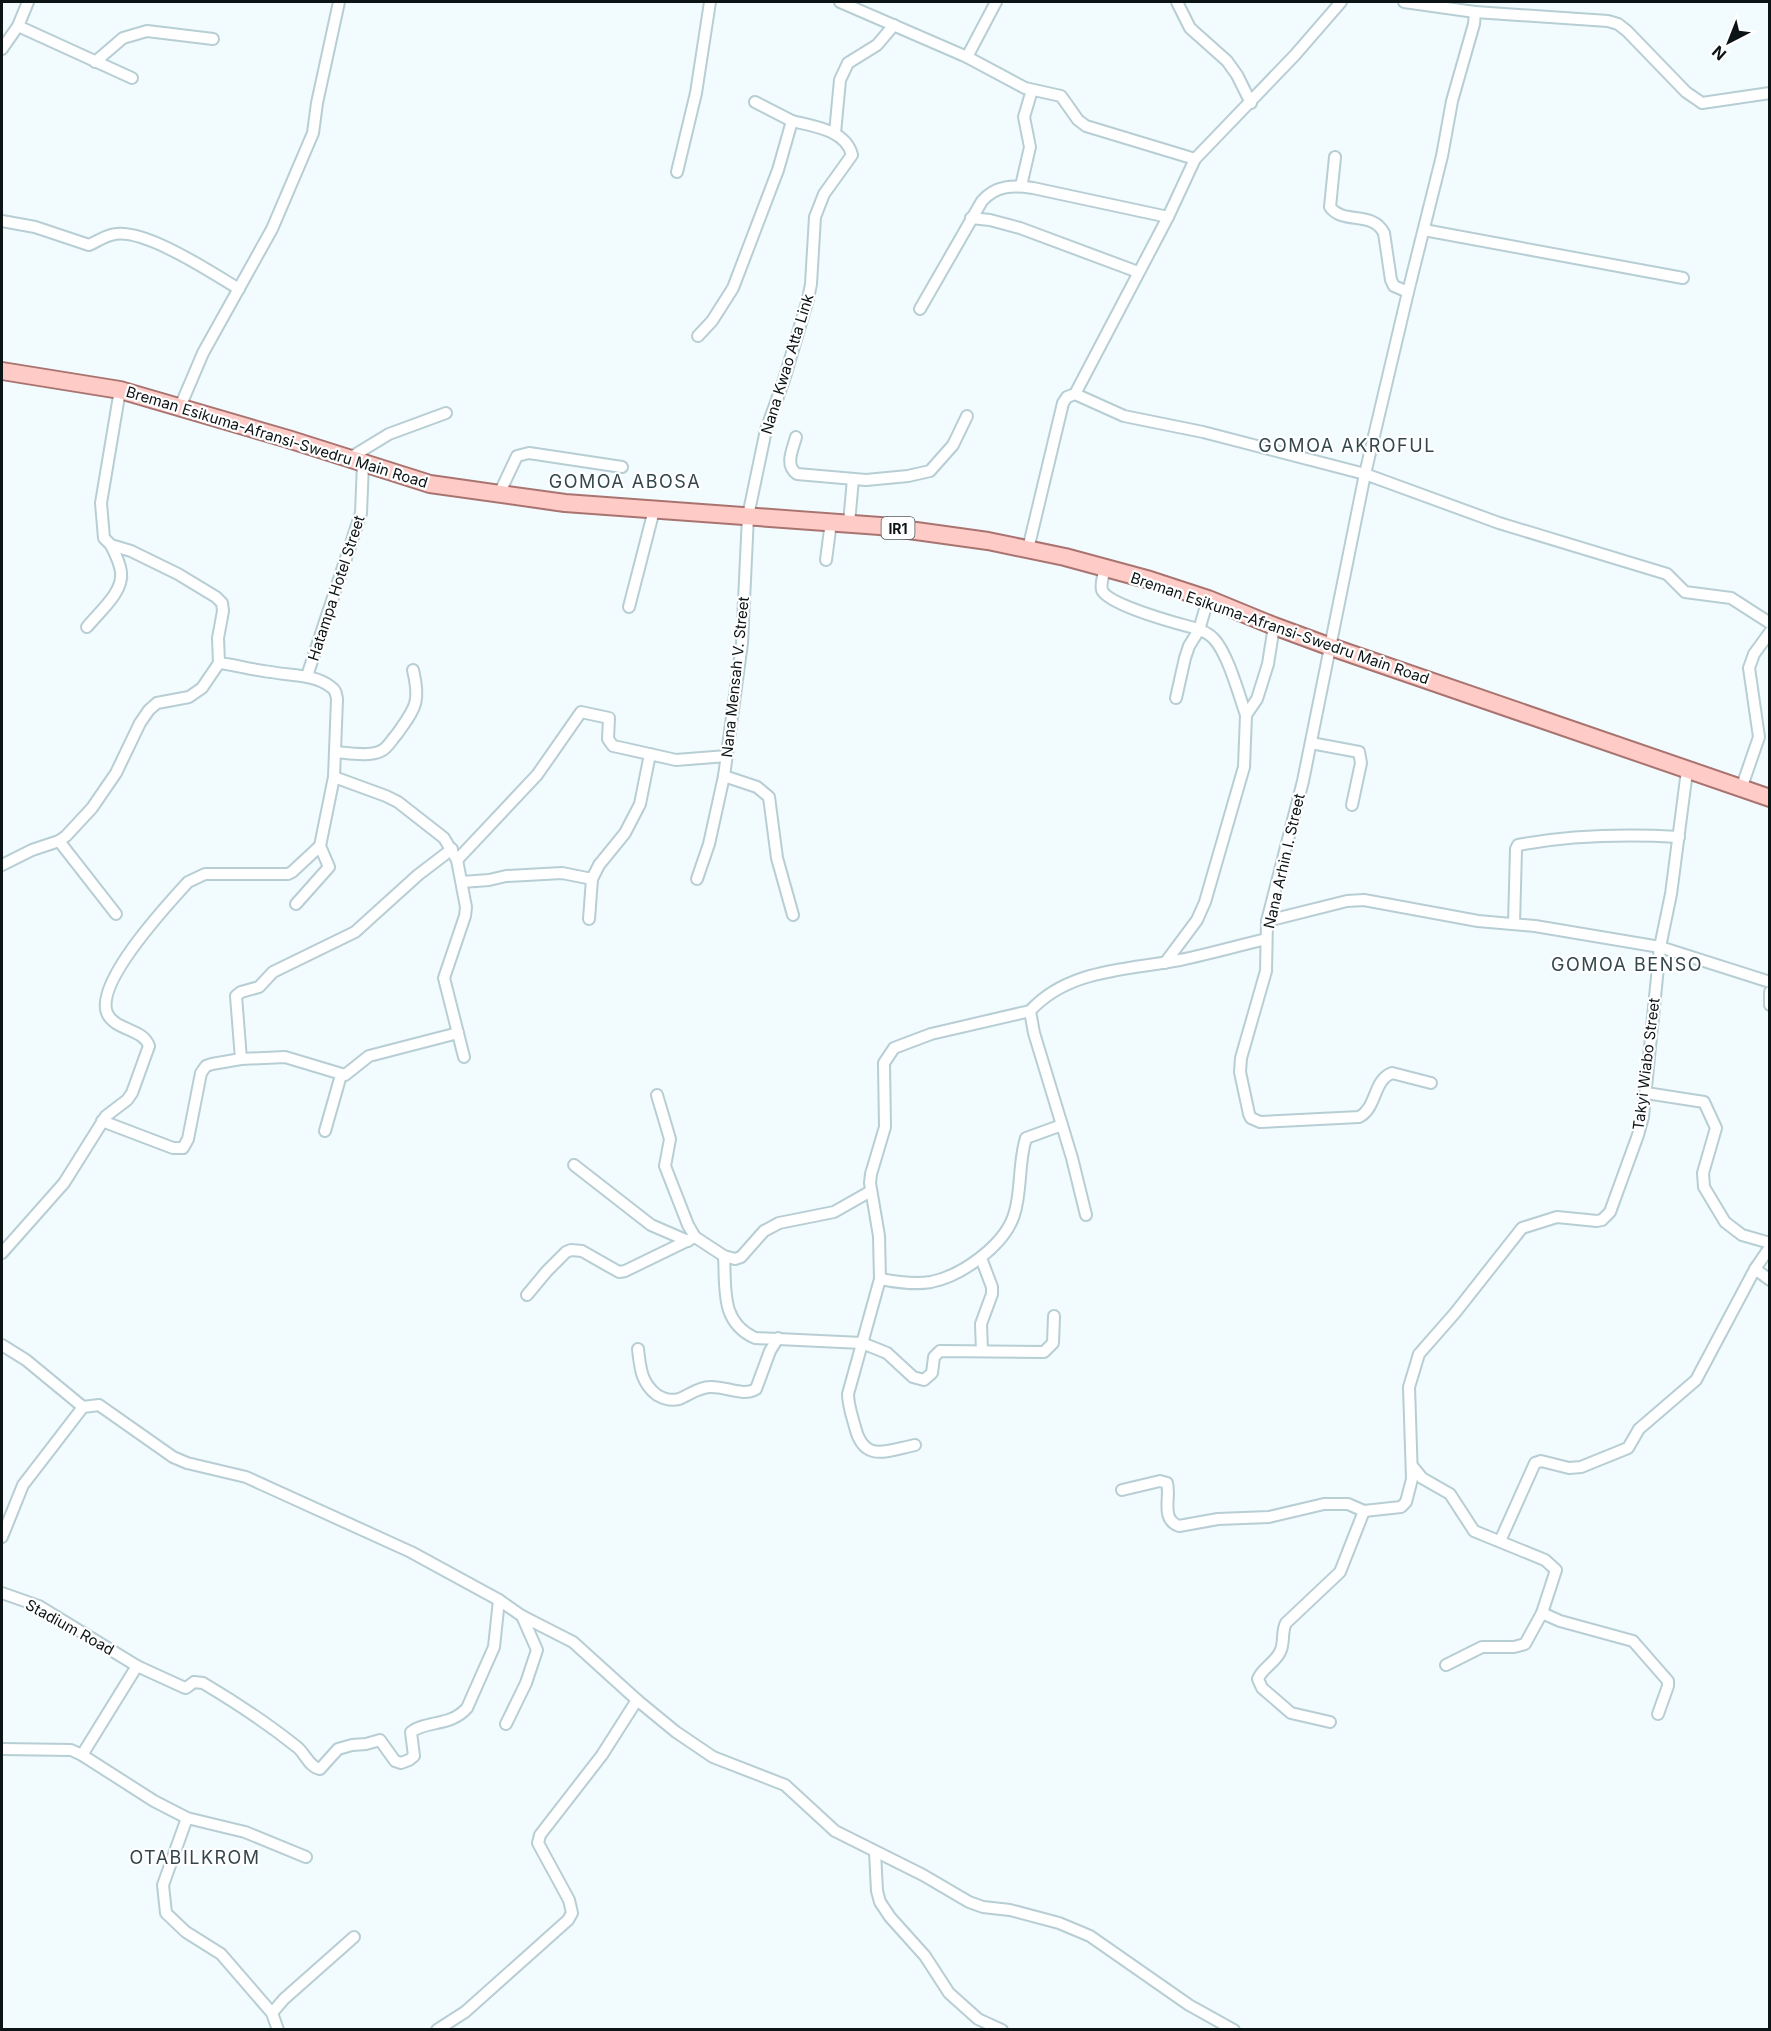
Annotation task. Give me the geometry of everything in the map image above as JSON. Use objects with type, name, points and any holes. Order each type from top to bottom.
[{"type":"main road","name":"Breman Esikuma-Afransi-Swedru Main Road","points":[[2,371],[120,390],[430,484],[500,492],[565,503],[849,523],[957,536],[1028,549],[1105,567],[1208,599],[1274,626],[1770,798]]},
{"type":"street","points":[[2,49],[18,26],[28,2]]},
{"type":"street","points":[[180,407],[204,353],[272,230],[313,133],[317,103],[339,2]]},
{"type":"street","points":[[677,172],[696,93],[710,2]]},
{"type":"street","points":[[840,2],[967,57],[1018,85],[1061,96],[1078,120],[1086,126],[1195,159]]},
{"type":"street","points":[[967,57],[996,2]]},
{"type":"street","points":[[1177,2],[1190,28],[1227,62],[1237,75],[1251,103]]},
{"type":"street","points":[[1028,549],[1046,480],[1060,410],[1067,398],[1074,394],[1168,217],[1195,159],[1251,103],[1341,2]]},
{"type":"street","points":[[1404,2],[1475,12],[1608,21],[1628,31],[1686,92],[1702,103],[1770,93]]},
{"type":"street","name":"Nana Arhin I. Street","points":[[1431,1083],[1392,1073],[1386,1075],[1367,1112],[1359,1116],[1260,1122],[1251,1118],[1249,1114],[1239,1065],[1266,971],[1267,921],[1311,743],[1365,474],[1442,156],[1452,100],[1470,41],[1475,12]]},
{"type":"street","points":[[755,102],[792,121],[835,133],[840,80],[848,63],[877,45],[894,25]]},
{"type":"street","points":[[18,26],[132,78]]},
{"type":"street","points":[[95,62],[123,38],[147,31],[213,39]]},
{"type":"street","points":[[1021,186],[1030,147],[1024,117],[1032,90]]},
{"type":"street","points":[[698,336],[712,321],[733,288],[778,170],[792,121]]},
{"type":"street","name":"Nana Kwao Atta Link","points":[[748,516],[768,422],[784,380],[808,299],[815,218],[824,194],[852,155],[850,149],[835,133]]},
{"type":"street","points":[[1335,157],[1330,207],[1340,214],[1375,222],[1381,227],[1390,280],[1394,286],[1408,292]]},
{"type":"street","points":[[920,309],[971,218],[988,194],[1001,188],[1021,186],[1168,217]]},
{"type":"street","points":[[971,218],[990,220],[1020,228],[1138,272]]},
{"type":"street","points":[[2,221],[35,227],[89,245],[111,235],[133,235],[149,240],[198,264],[238,289]]},
{"type":"street","points":[[1424,230],[1683,278]]},
{"type":"street","points":[[87,627],[118,590],[121,580],[121,571],[111,545],[104,538],[101,503],[120,390]]},
{"type":"street","points":[[1074,394],[1124,416],[1203,432],[1365,474],[1499,523],[1667,574],[1688,593],[1731,598],[1770,623]]},
{"type":"street","points":[[356,461],[389,434],[446,413]]},
{"type":"street","points":[[796,436],[789,463],[793,472],[797,474],[866,480],[902,477],[930,471],[954,442],[968,416]]},
{"type":"street","points":[[500,492],[517,456],[529,453],[622,467]]},
{"type":"street","name":"Hatampa Hotel Street","points":[[307,676],[361,513],[356,461]]},
{"type":"street","points":[[849,523],[853,479]]},
{"type":"street","points":[[629,607],[654,510]]},
{"type":"street","name":"Nana Mensah V. Street","points":[[748,516],[742,643],[724,776],[757,788],[769,797],[777,858],[793,915]]},
{"type":"street","points":[[826,560],[831,522]]},
{"type":"street","points":[[2,865],[32,850],[59,841],[92,808],[110,782],[149,710],[157,703],[189,696],[202,688],[219,663],[218,638],[223,611],[222,603],[178,574],[131,551],[111,545]]},
{"type":"street","points":[[1105,567],[1101,587],[1104,594],[1115,601],[1209,635],[1217,644],[1227,663],[1246,715],[1244,767],[1205,902],[1197,920],[1165,963]]},
{"type":"street","points":[[1176,698],[1185,658],[1199,630],[1208,599]]},
{"type":"street","points":[[1246,715],[1257,699],[1268,664],[1274,626]]},
{"type":"street","points":[[1741,789],[1759,737],[1749,668],[1754,654],[1770,632]]},
{"type":"street","points":[[219,663],[272,673],[307,676],[335,690],[337,699],[334,777],[320,846],[329,867],[296,904]]},
{"type":"street","points":[[335,752],[368,753],[381,751],[389,744],[414,711],[417,687],[413,670]]},
{"type":"street","points":[[456,860],[537,775],[580,712],[609,718],[607,736],[613,746],[676,760],[727,756]]},
{"type":"street","points":[[1311,743],[1359,752],[1361,763],[1353,805]]},
{"type":"street","points":[[590,919],[592,879],[599,865],[625,833],[642,799],[650,754]]},
{"type":"street","name":"Takyi Wiabo Street","points":[[1412,1467],[1409,1387],[1419,1354],[1455,1313],[1519,1231],[1551,1218],[1598,1221],[1606,1217],[1638,1135],[1646,1093],[1660,947],[1671,894],[1687,771]]},
{"type":"street","points":[[698,879],[709,844],[724,776]]},
{"type":"street","points":[[334,777],[398,802],[435,830],[452,849],[462,882],[466,907],[444,978],[464,1057]]},
{"type":"street","points":[[1514,924],[1518,845],[1585,837],[1636,835],[1679,837]]},
{"type":"street","points":[[59,841],[116,914]]},
{"type":"street","points":[[2,1253],[64,1183],[102,1120],[110,1111],[128,1100],[132,1093],[149,1046],[144,1038],[114,1024],[106,1011],[108,992],[121,965],[139,938],[188,882],[197,877],[205,874],[288,874],[320,846]]},
{"type":"street","points":[[241,1059],[236,998],[238,993],[259,987],[273,972],[355,932],[412,880],[452,849]]},
{"type":"street","points":[[462,882],[506,876],[562,873],[592,879]]},
{"type":"street","points":[[1267,921],[1354,899],[1478,921],[1514,924],[1660,947],[1770,982]]},
{"type":"street","points":[[915,1445],[876,1453],[869,1451],[857,1437],[848,1402],[880,1279],[879,1236],[871,1191],[871,1174],[885,1127],[883,1071],[887,1055],[894,1048],[931,1034],[1030,1011],[1075,980],[1165,963],[1266,939]]},
{"type":"street","points":[[1770,992],[1770,1005]]},
{"type":"street","points":[[1030,1011],[1034,1033],[1086,1215]]},
{"type":"street","points":[[102,1120],[173,1148],[183,1148],[188,1139],[203,1070],[212,1064],[241,1059],[290,1057],[341,1075],[348,1073],[369,1056],[458,1033]]},
{"type":"street","points":[[325,1131],[341,1075]]},
{"type":"street","points":[[1500,1540],[1535,1463],[1541,1461],[1575,1468],[1625,1451],[1639,1429],[1696,1380],[1770,1245],[1742,1235],[1725,1222],[1704,1187],[1703,1173],[1716,1128],[1704,1102],[1646,1093]]},
{"type":"street","points":[[657,1095],[670,1139],[665,1166],[691,1239]]},
{"type":"street","points":[[880,1279],[917,1283],[934,1281],[969,1266],[981,1258],[1006,1230],[1014,1215],[1026,1138],[1062,1125]]},
{"type":"street","points":[[574,1165],[651,1225],[691,1239],[724,1256],[735,1259],[741,1257],[764,1231],[779,1223],[834,1212],[871,1191]]},
{"type":"street","points":[[527,1294],[566,1252],[571,1250],[582,1251],[619,1272],[691,1239]]},
{"type":"street","points":[[724,1256],[728,1310],[731,1318],[745,1333],[754,1338],[862,1343],[887,1353],[913,1377],[924,1380],[932,1374],[934,1357],[940,1351],[1044,1352],[1053,1343],[1054,1316]]},
{"type":"street","points":[[981,1258],[992,1287],[992,1300],[981,1324],[982,1351]]},
{"type":"street","points":[[1755,1269],[1770,1280]]},
{"type":"street","points":[[638,1349],[641,1371],[650,1390],[661,1397],[677,1400],[712,1387],[746,1392],[756,1389],[770,1351],[778,1338]]},
{"type":"street","points":[[2,1345],[26,1360],[83,1407]]},
{"type":"street","points":[[2,1537],[22,1485],[83,1407],[99,1405],[181,1461],[246,1477],[411,1552],[499,1600],[522,1616],[573,1642],[637,1700],[676,1732],[713,1757],[785,1785],[836,1831],[976,1905],[1010,1910],[1076,1929],[1090,1936],[1202,2013],[1234,2030]]},
{"type":"street","points":[[1412,1467],[1422,1478],[1450,1494],[1474,1531],[1545,1560],[1556,1570],[1542,1613],[1525,1644],[1514,1647],[1482,1647],[1446,1665]]},
{"type":"street","points":[[1122,1490],[1160,1481],[1167,1483],[1168,1517],[1179,1526],[1218,1519],[1269,1517],[1324,1504],[1348,1504],[1364,1511],[1401,1507],[1411,1489],[1412,1467]]},
{"type":"street","points":[[1330,1722],[1292,1713],[1262,1688],[1258,1679],[1280,1652],[1283,1628],[1286,1623],[1340,1572],[1364,1511]]},
{"type":"street","name":"Stadium Road","points":[[2,1593],[39,1606],[137,1666],[186,1688],[194,1682],[203,1683],[255,1716],[299,1749],[317,1769],[320,1769],[338,1749],[380,1740],[395,1761],[400,1763],[409,1760],[414,1756],[411,1732],[417,1727],[429,1726],[457,1717],[467,1708],[494,1647],[499,1600]]},
{"type":"street","points":[[1542,1613],[1569,1624],[1626,1639],[1638,1646],[1668,1682],[1658,1714]]},
{"type":"street","points":[[506,1724],[526,1683],[537,1650],[522,1616]]},
{"type":"street","points":[[82,1755],[137,1666]]},
{"type":"street","points":[[437,2030],[465,2013],[568,1920],[572,1913],[569,1900],[538,1844],[538,1839],[602,1755],[637,1700]]},
{"type":"street","points":[[2,1749],[71,1750],[154,1802],[187,1818],[245,1832],[306,1857]]},
{"type":"street","points":[[187,1818],[163,1885],[166,1913],[186,1932],[221,1954],[272,2013],[278,2030]]},
{"type":"street","points":[[875,1852],[877,1891],[880,1902],[890,1917],[925,1956],[949,1993],[978,2019],[1002,2030]]},
{"type":"street","points":[[272,2013],[284,1999],[354,1937]]},
{"type":"district","name":"GOMOA AKROFUL","points":[[1347,445]]},
{"type":"district","name":"GOMOA ABOSA","points":[[625,481]]},
{"type":"district","name":"GOMOA BENSO","points":[[1627,964]]},
{"type":"district","name":"OTABILKROM","points":[[195,1857]]}]
